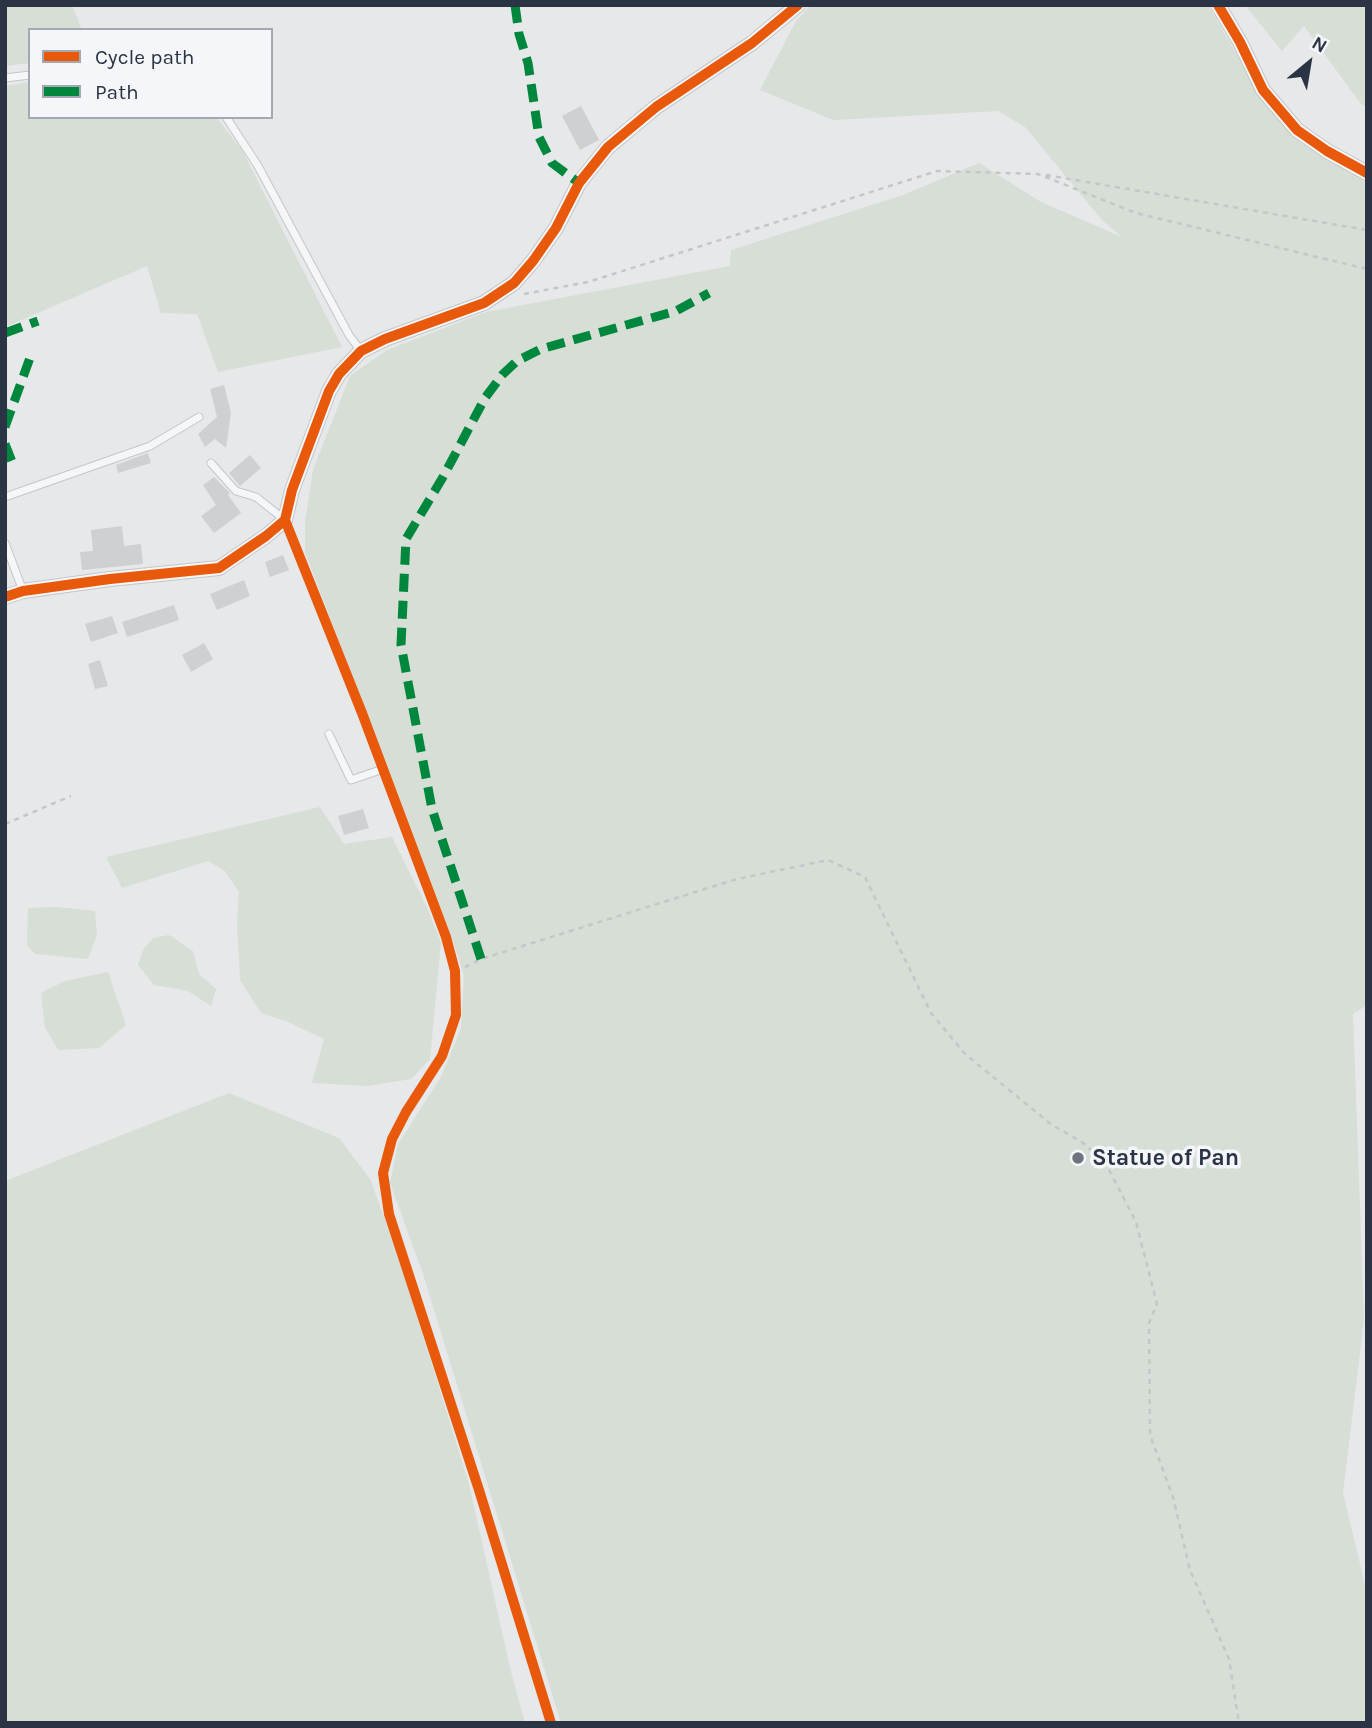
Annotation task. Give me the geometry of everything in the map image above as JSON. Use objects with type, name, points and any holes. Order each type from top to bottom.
[{"type":"street","points":[[5,597],[23,591],[110,579],[219,568],[258,542],[285,520],[292,490],[329,391],[339,374],[361,351],[484,303],[514,283],[556,228],[579,183],[608,146],[656,107],[752,43],[798,5]]},
{"type":"street","points":[[1218,5],[1240,42],[1263,90],[1297,130],[1327,151],[1367,173]]},
{"type":"lane","points":[[5,78],[28,75]]},
{"type":"lane","points":[[227,119],[258,166],[349,335],[361,351]]},
{"type":"lane","points":[[5,497],[150,446],[199,417]]},
{"type":"lane","points":[[211,463],[236,491],[256,497],[285,520],[446,937],[455,971],[456,1015],[442,1056],[392,1139],[383,1173],[389,1214],[551,1723]]},
{"type":"lane","points":[[5,543],[23,591]]},
{"type":"lane","points":[[329,734],[351,780],[383,769]]},
{"type":"path","points":[[514,296],[589,282],[937,171],[1038,174],[1367,230]]},
{"type":"path","points":[[1038,174],[1136,213],[1367,269]]},
{"type":"path","points":[[5,824],[72,796]]},
{"type":"path","points":[[455,971],[481,960],[737,879],[828,860],[865,877],[932,1013],[965,1054],[1052,1125],[1082,1142],[1106,1164],[1136,1222],[1157,1304],[1149,1323],[1150,1435],[1173,1497],[1190,1570],[1229,1660],[1238,1723]]},
{"type":"shaded area","points":[[5,5],[72,5],[81,28],[28,28],[28,63],[5,66]]},
{"type":"shaded area","points":[[811,5],[1208,5],[1260,95],[1301,143],[1367,176],[1367,1005],[1353,1014],[1364,1319],[1343,1493],[1367,1593],[1367,1723],[561,1723],[423,1274],[390,1183],[398,1144],[441,1077],[461,1028],[464,976],[305,552],[305,522],[313,470],[350,376],[387,350],[486,312],[730,266],[731,250],[903,195],[979,163],[1041,202],[1122,237],[1102,220],[1025,127],[998,111],[833,120],[760,90],[796,21]]},
{"type":"shaded area","points":[[1245,5],[1367,5],[1367,107],[1361,104],[1304,26],[1282,51]]},
{"type":"shaded area","points":[[28,82],[28,119],[218,119],[242,150],[342,347],[218,372],[197,314],[161,313],[147,266],[5,327],[5,86]]},
{"type":"shaded area","points":[[320,807],[344,844],[392,837],[441,942],[430,1059],[411,1079],[367,1086],[312,1083],[324,1039],[286,1021],[261,1013],[240,980],[237,924],[239,892],[225,871],[208,861],[122,888],[106,857]]},
{"type":"shaded area","points":[[57,907],[95,911],[97,935],[88,959],[35,954],[27,945],[28,908]]},
{"type":"shaded area","points":[[169,935],[193,951],[199,974],[216,989],[211,1006],[188,991],[154,985],[138,965],[143,950],[153,938]]},
{"type":"shaded area","points":[[108,972],[126,1025],[99,1048],[58,1050],[45,1027],[41,993],[65,981]]},
{"type":"shaded area","points":[[229,1093],[339,1138],[370,1179],[397,1252],[469,1484],[525,1723],[5,1723],[5,1181]]},
{"type":"building","points":[[581,106],[599,140],[580,150],[562,116]]},
{"type":"building","points":[[224,385],[231,413],[226,448],[215,439],[205,447],[198,434],[217,417],[210,389]]},
{"type":"building","points":[[148,453],[151,463],[118,473],[116,465]]},
{"type":"building","points":[[250,455],[261,468],[240,486],[229,473]]},
{"type":"building","points":[[214,477],[230,493],[228,495],[241,513],[214,533],[201,516],[216,505],[203,485]]},
{"type":"building","points":[[122,526],[124,546],[141,544],[143,564],[82,570],[80,552],[93,551],[91,530]]},
{"type":"building","points":[[283,555],[289,570],[270,577],[265,562]]},
{"type":"building","points":[[244,580],[250,596],[217,610],[210,594]]},
{"type":"building","points":[[174,605],[179,620],[127,637],[122,622]]},
{"type":"building","points":[[112,616],[118,633],[91,642],[85,624]]},
{"type":"building","points":[[204,643],[213,659],[191,672],[182,655]]},
{"type":"building","points":[[100,660],[108,686],[95,689],[88,664]]},
{"type":"building","points":[[363,809],[369,828],[344,835],[338,816]]},
{"type":"marked path","points":[[515,5],[519,34],[528,63],[539,137],[552,163],[579,183]]},
{"type":"marked path","points":[[481,959],[432,809],[401,645],[406,539],[485,398],[502,375],[517,361],[541,349],[676,311],[709,293]]},
{"type":"marked path","points":[[5,333],[38,321]]},
{"type":"marked path","points":[[5,427],[31,355]]},
{"type":"marked path","points":[[5,444],[14,467]]},
{"type":"cycle path","points":[[551,1723],[389,1214],[383,1173],[392,1139],[442,1056],[456,1015],[455,971],[446,937],[362,713],[285,520],[292,490],[329,391],[339,374],[361,351],[385,339],[484,303],[514,283],[556,228],[579,183],[608,147],[656,107],[752,43],[798,5]]},
{"type":"cycle path","points":[[1218,5],[1240,42],[1263,90],[1297,130],[1327,151],[1367,173]]},
{"type":"cycle path","points":[[5,597],[23,591],[110,579],[219,568],[285,520]]},
{"type":"place","name":"Statue of Pan","points":[[1078,1158]]}]
